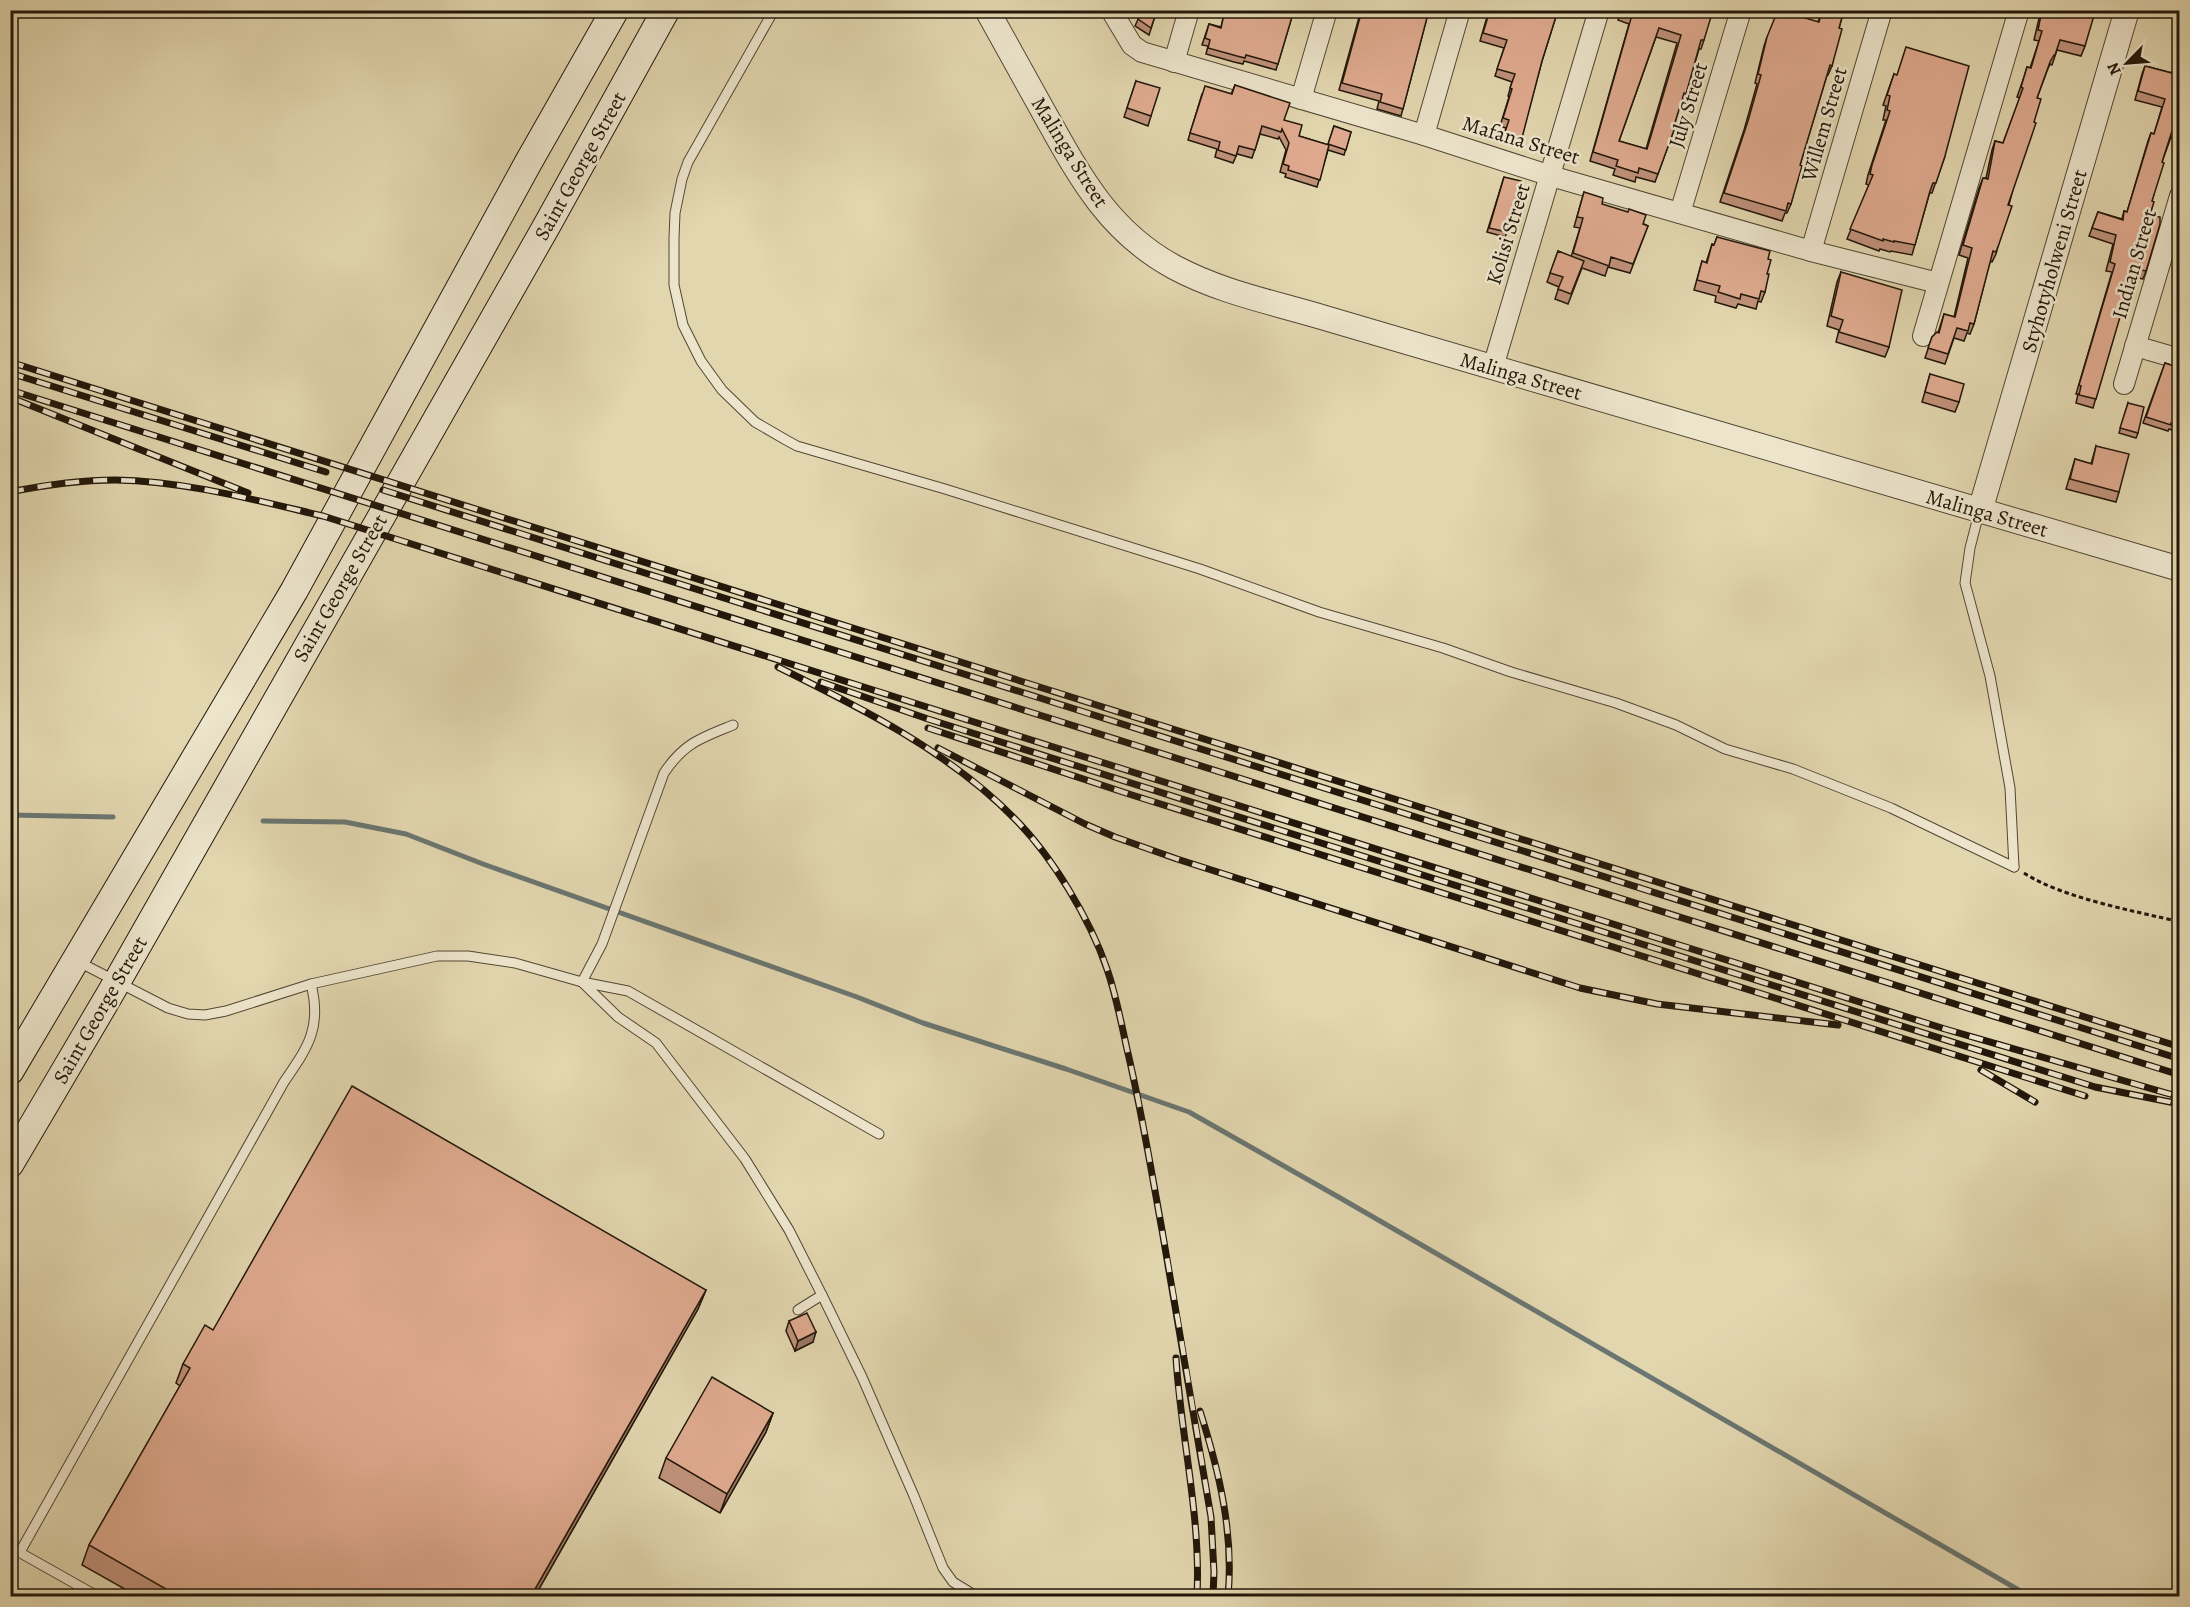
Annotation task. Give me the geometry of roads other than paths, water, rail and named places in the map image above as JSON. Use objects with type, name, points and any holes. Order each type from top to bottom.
[{"type":"main road","name":"Saint George Street","points":[[10,1071],[294,591],[528,163],[615,10]]},
{"type":"main road","name":"Saint George Street","points":[[10,1164],[117,981],[546,227],[666,10]]},
{"type":"street","name":"Malinga Street","points":[[987,10],[1091,193],[1120,228],[1157,257],[1212,284],[2180,569]]},
{"type":"street","name":"Mafana Street","points":[[1112,10],[1132,45],[1142,52],[1424,135],[1551,176],[1811,251],[1938,283]]},
{"type":"street","points":[[1174,62],[1189,10]]},
{"type":"street","points":[[1301,99],[1327,10]]},
{"type":"street","points":[[1424,135],[1460,10]]},
{"type":"street","name":"Kolisi Street","points":[[1493,367],[1599,10]]},
{"type":"street","name":"July Street","points":[[1680,213],[1741,10]]},
{"type":"street","name":"Willem Street","points":[[1811,251],[1882,10]]},
{"type":"street","points":[[1923,336],[2019,10]]},
{"type":"street","name":"Styhotyholweni Street","points":[[1980,511],[2127,10]]},
{"type":"street","name":"Indian Street","points":[[2124,384],[2180,195]]},
{"type":"street","name":"Indian Street","points":[[2135,346],[2180,359]]},
{"type":"lane","points":[[774,10],[688,162],[678,202],[674,238],[674,285],[678,308],[689,340],[712,379],[743,413],[797,446],[945,489],[1200,569],[1319,612],[1443,648],[1511,672],[1616,703],[1676,725],[1725,749],[1793,769],[1891,808],[2014,867],[2010,788],[1992,687],[1965,583],[1970,548],[1980,511]]},
{"type":"lane","points":[[582,982],[602,944],[664,773],[676,755],[691,743],[733,725]]},
{"type":"lane","points":[[74,960],[168,1008],[188,1014],[204,1015],[226,1011],[311,984],[437,956],[468,956],[515,963],[582,982],[628,991],[879,1134]]},
{"type":"lane","points":[[582,982],[618,1017],[656,1043],[745,1159],[789,1230],[822,1295],[867,1388],[943,1568],[953,1582],[976,1596]]},
{"type":"lane","points":[[20,1552],[284,1082],[308,1046],[316,1018],[311,984]]},
{"type":"lane","points":[[798,1310],[822,1295]]},
{"type":"lane","points":[[10,1547],[97,1596]]},
{"type":"waterway","points":[[10,815],[113,817]]},
{"type":"waterway","points":[[263,821],[345,822],[406,834],[923,1023],[1189,1112],[2029,1596]]},
{"type":"railway","points":[[10,362],[2180,1047]]},
{"type":"railway","points":[[10,373],[326,472]]},
{"type":"railway","points":[[10,390],[2180,1075]]},
{"type":"railway","points":[[17,400],[248,493]]},
{"type":"railway","points":[[10,492],[76,482],[141,481],[220,492],[323,516],[1945,1029],[2180,1097]]},
{"type":"railway","points":[[383,490],[2180,1059]]},
{"type":"railway","points":[[778,667],[841,698],[902,733],[961,772],[988,794],[1028,833],[1056,869],[1091,930],[1116,999],[1146,1139],[1211,1517],[1213,1596]]},
{"type":"railway","points":[[821,682],[928,719],[2095,1087],[2175,1103]]},
{"type":"railway","points":[[928,728],[1132,795],[2085,1096]]},
{"type":"railway","points":[[938,748],[1085,824],[1115,837],[1580,988],[1657,1004],[1838,1025]]},
{"type":"railway","points":[[1981,1070],[2035,1102]]},
{"type":"railway","points":[[1176,1358],[1196,1536],[1197,1596]]},
{"type":"railway","points":[[1200,1411],[1219,1479],[1227,1526],[1228,1596]]}]
